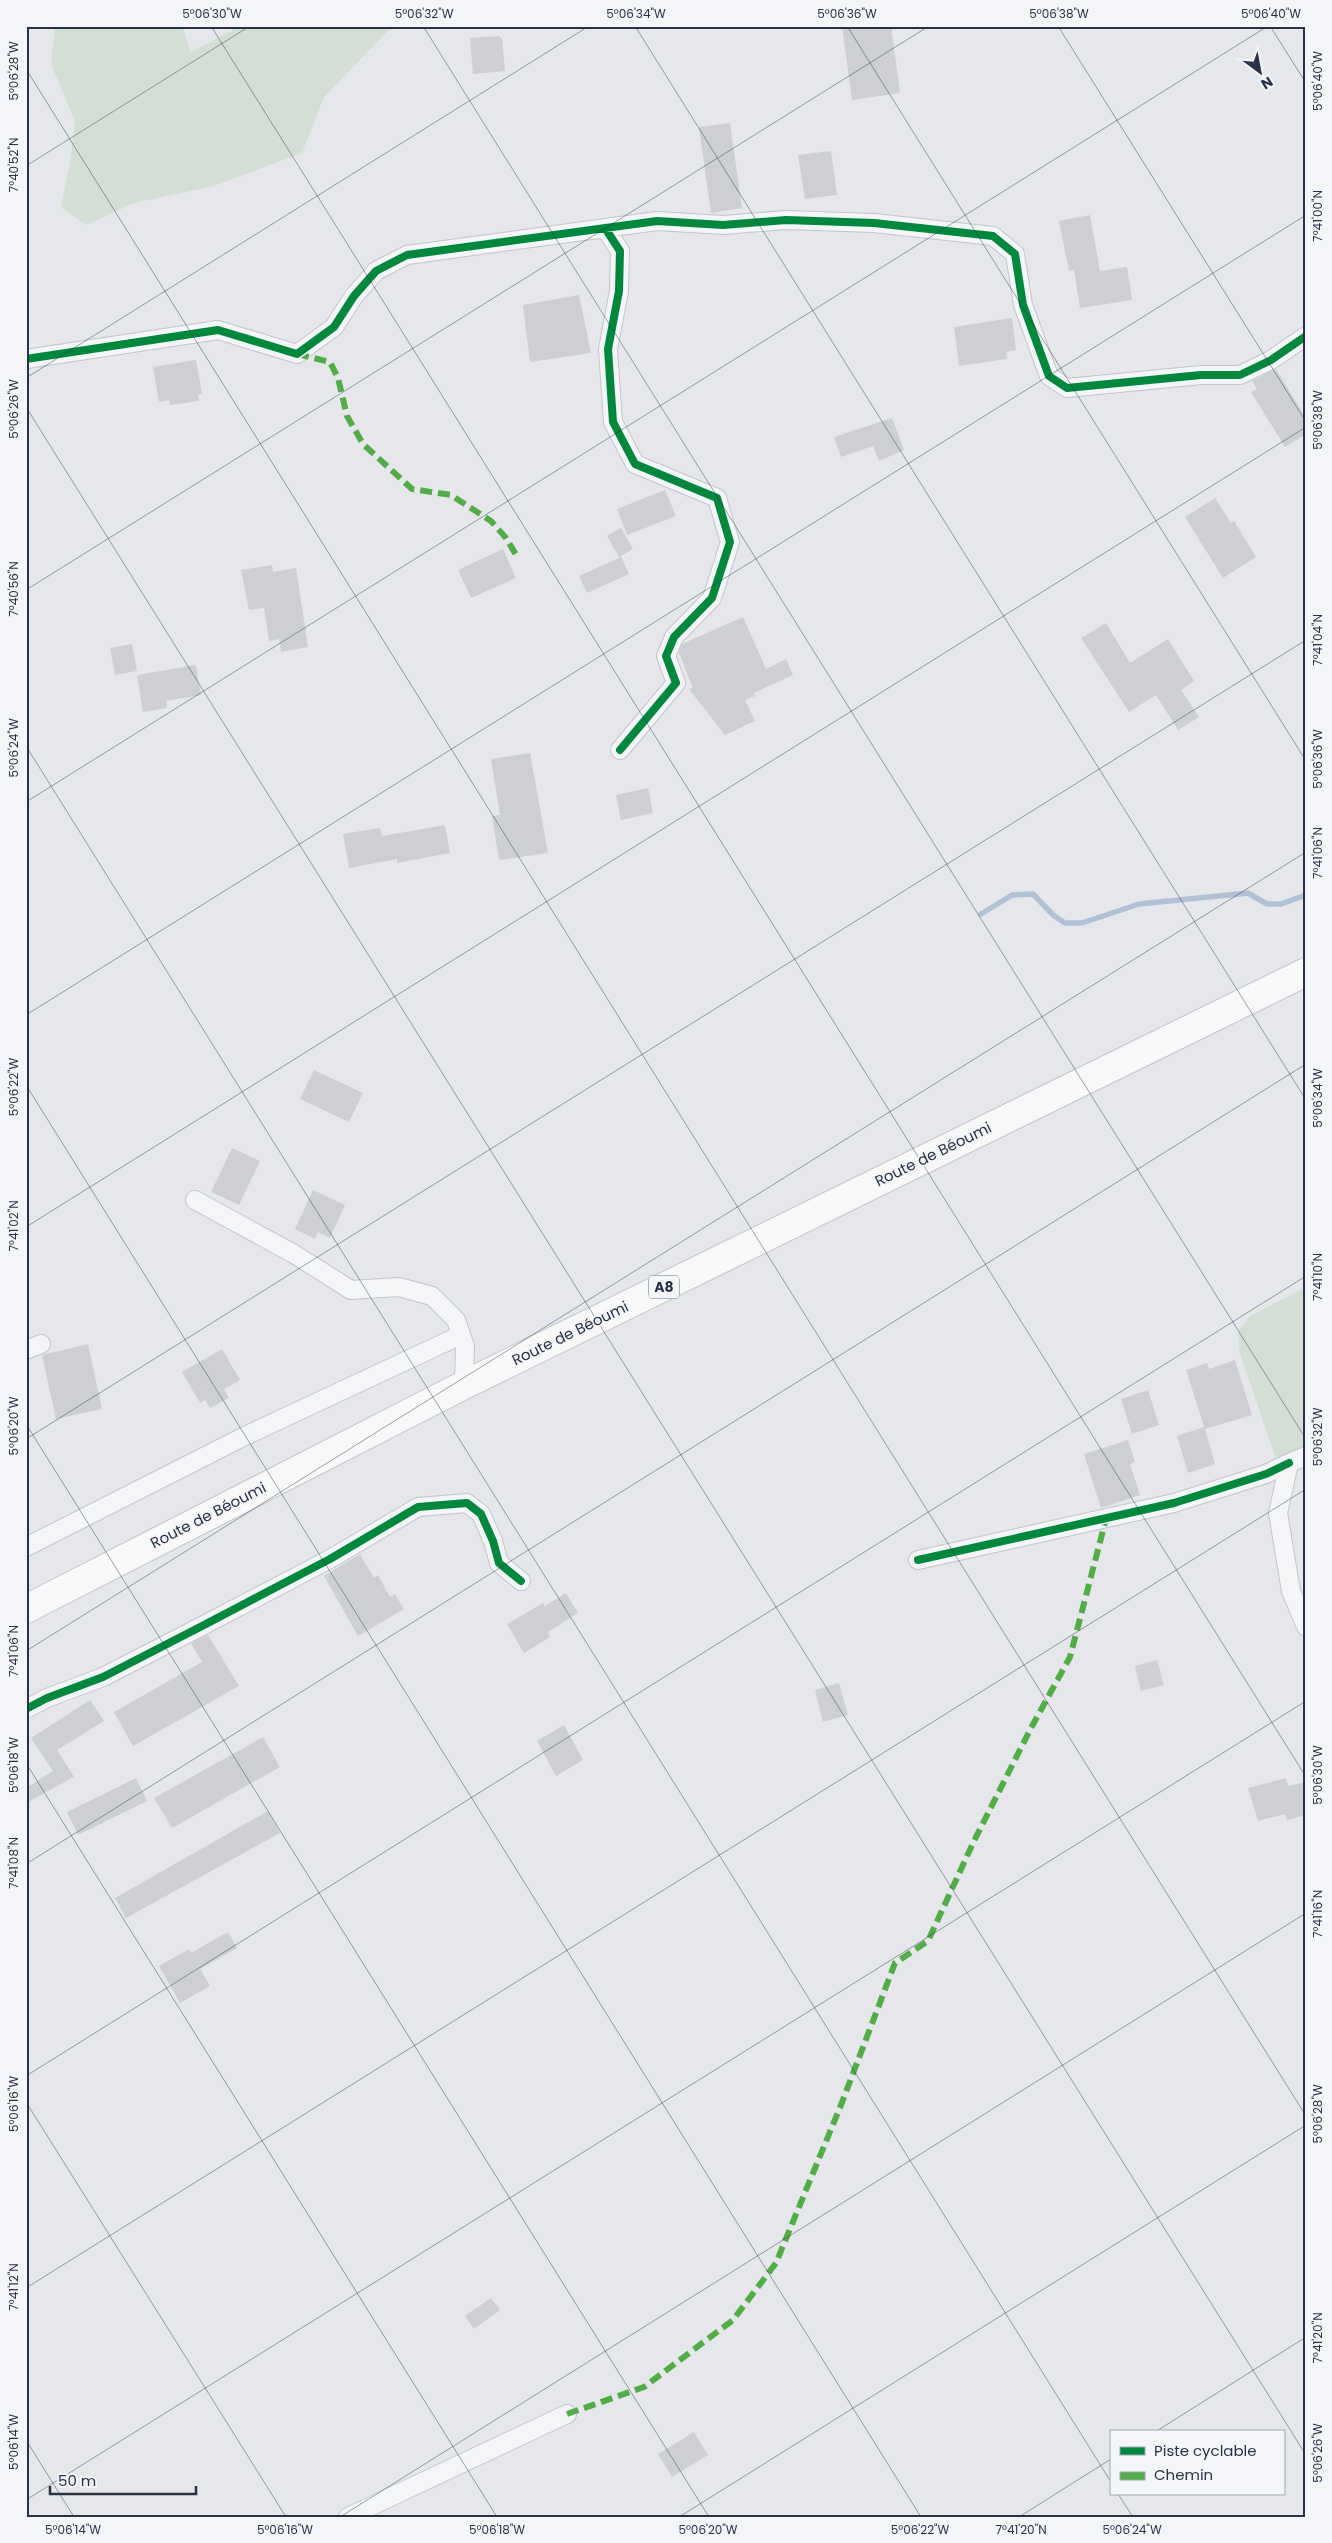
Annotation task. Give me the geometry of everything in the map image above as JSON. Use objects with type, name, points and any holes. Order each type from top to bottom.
[{"type":"main road","name":"Route de Béoumi","points":[[26,1609],[464,1385],[1306,972]]},
{"type":"street","points":[[26,359],[218,330],[297,354],[334,327],[354,296],[376,271],[407,255],[657,221],[723,225],[786,220],[874,223],[993,236],[1015,254],[1023,305],[1049,376],[1067,388],[1201,375],[1240,375],[1271,360],[1306,336]]},
{"type":"street","points":[[606,228],[620,251],[618,291],[608,349],[613,422],[635,464],[717,498],[730,542],[712,598],[674,637],[666,656],[676,683],[620,750]]},
{"type":"street","points":[[195,1200],[294,1254],[351,1290],[399,1288],[432,1296],[456,1320],[465,1346],[464,1385]]},
{"type":"street","points":[[26,1546],[246,1436],[461,1335]]},
{"type":"street","points":[[918,1560],[1174,1503],[1266,1474],[1306,1456]]},
{"type":"street","points":[[1289,1463],[1278,1514],[1291,1590],[1306,1627]]},
{"type":"street","points":[[26,1709],[46,1698],[103,1677],[196,1630],[330,1559],[418,1507],[467,1504],[481,1514],[493,1541],[499,1563],[521,1581]]},
{"type":"street","points":[[348,2517],[567,2414]]},
{"type":"shaded area","points":[[55,26],[182,26],[191,52],[241,26],[393,26],[324,97],[302,153],[214,186],[134,203],[86,225],[61,207],[70,163],[75,121],[51,64]]},
{"type":"shaded area","points":[[1306,1287],[1306,1467],[1282,1476],[1240,1354],[1238,1331],[1250,1316]]},
{"type":"building","points":[[842,26],[891,26],[900,93],[852,100]]},
{"type":"building","points":[[500,36],[502,38],[505,71],[473,74],[470,38]]},
{"type":"building","points":[[730,123],[742,208],[711,213],[699,127]]},
{"type":"building","points":[[831,151],[837,195],[805,199],[798,155]]},
{"type":"building","points":[[1090,215],[1100,271],[1127,267],[1132,300],[1080,308],[1074,270],[1069,271],[1059,221]]},
{"type":"building","points":[[579,295],[591,353],[530,362],[523,305]]},
{"type":"building","points":[[1012,318],[1016,350],[1006,352],[1007,359],[959,366],[954,327]]},
{"type":"building","points":[[196,360],[202,394],[198,395],[199,401],[170,405],[169,400],[159,402],[153,367]]},
{"type":"building","points":[[1276,369],[1306,418],[1306,434],[1285,447],[1251,392],[1257,389],[1252,381]]},
{"type":"building","points":[[892,418],[904,450],[879,461],[873,446],[841,457],[834,437]]},
{"type":"building","points":[[665,490],[676,516],[627,535],[617,509]]},
{"type":"building","points":[[1215,498],[1231,523],[1234,521],[1256,557],[1223,578],[1185,517]]},
{"type":"building","points":[[621,528],[633,549],[619,557],[607,536]]},
{"type":"building","points":[[503,549],[516,578],[471,598],[458,570]]},
{"type":"building","points":[[621,557],[629,574],[587,593],[579,576]]},
{"type":"building","points":[[272,565],[273,572],[296,568],[308,647],[281,652],[279,639],[269,641],[264,608],[249,610],[241,570]]},
{"type":"building","points":[[743,617],[766,669],[786,659],[793,675],[754,693],[755,696],[745,700],[755,721],[725,735],[689,689],[693,688],[679,653],[682,644]]},
{"type":"building","points":[[1106,623],[1130,663],[1168,639],[1194,681],[1181,690],[1199,717],[1178,730],[1156,695],[1129,712],[1081,638]]},
{"type":"building","points":[[132,644],[137,671],[115,675],[110,648]]},
{"type":"building","points":[[196,665],[201,695],[166,701],[167,708],[143,712],[137,675]]},
{"type":"building","points":[[530,753],[548,853],[499,860],[492,816],[500,815],[491,759]]},
{"type":"building","points":[[648,788],[653,813],[621,820],[616,795]]},
{"type":"building","points":[[445,825],[450,853],[397,863],[397,859],[349,868],[343,834],[380,828],[382,836]]},
{"type":"building","points":[[314,1070],[363,1093],[349,1122],[300,1099]]},
{"type":"building","points":[[232,1148],[260,1161],[239,1205],[211,1192]]},
{"type":"building","points":[[313,1190],[345,1205],[330,1238],[318,1232],[315,1239],[295,1229]]},
{"type":"building","points":[[88,1344],[102,1409],[56,1419],[42,1355]]},
{"type":"building","points":[[222,1349],[240,1380],[224,1389],[229,1398],[210,1408],[205,1400],[200,1403],[182,1372]]},
{"type":"building","points":[[1235,1360],[1252,1415],[1205,1429],[1215,1464],[1188,1473],[1177,1436],[1204,1427],[1186,1370],[1207,1363],[1209,1369]]},
{"type":"building","points":[[1148,1390],[1159,1425],[1132,1434],[1121,1399]]},
{"type":"building","points":[[1128,1440],[1135,1462],[1130,1464],[1140,1495],[1101,1508],[1084,1454]]},
{"type":"building","points":[[360,1554],[374,1578],[378,1575],[390,1597],[395,1594],[404,1609],[358,1636],[324,1576]]},
{"type":"building","points":[[566,1593],[578,1613],[548,1632],[550,1637],[524,1653],[507,1624],[543,1603],[545,1606]]},
{"type":"building","points":[[208,1635],[239,1686],[133,1746],[114,1712],[202,1662],[191,1643]]},
{"type":"building","points":[[1157,1660],[1164,1685],[1141,1691],[1135,1666]]},
{"type":"building","points":[[839,1683],[848,1715],[823,1722],[815,1690]]},
{"type":"building","points":[[90,1700],[104,1721],[57,1750],[74,1777],[28,1802],[26,1788],[53,1771],[31,1738]]},
{"type":"building","points":[[564,1725],[583,1760],[556,1776],[537,1741]]},
{"type":"building","points":[[263,1737],[280,1767],[172,1828],[154,1798]]},
{"type":"building","points":[[136,1778],[147,1801],[78,1835],[67,1812]]},
{"type":"building","points":[[1286,1778],[1288,1786],[1306,1782],[1306,1815],[1287,1820],[1285,1814],[1258,1821],[1248,1788]]},
{"type":"building","points":[[268,1811],[280,1833],[126,1918],[115,1898]]},
{"type":"building","points":[[228,1932],[237,1948],[200,1969],[210,1986],[180,2003],[159,1966],[189,1949],[191,1953]]},
{"type":"building","points":[[491,2298],[500,2310],[474,2329],[465,2316]]},
{"type":"building","points":[[694,2432],[708,2455],[672,2477],[658,2454]]},
{"type":"waterway","points":[[981,914],[1012,895],[1033,894],[1053,915],[1065,923],[1082,923],[1139,904],[1248,893],[1267,904],[1281,904],[1306,895]]},
{"type":"marked path","points":[[297,354],[330,362],[338,378],[347,416],[363,444],[412,489],[451,495],[491,521],[506,538],[518,558]]},
{"type":"marked path","points":[[567,2414],[644,2387],[733,2320],[776,2263],[841,2105],[895,1963],[928,1941],[974,1841],[1031,1728],[1070,1657],[1106,1519]]},
{"type":"cycle path","points":[[26,359],[218,330],[297,354],[334,327],[354,296],[376,271],[407,255],[657,221],[723,225],[786,220],[874,223],[993,236],[1015,254],[1023,305],[1049,376],[1067,388],[1201,375],[1240,375],[1271,360],[1306,336]]},
{"type":"cycle path","points":[[605,228],[620,251],[619,291],[608,349],[613,422],[635,464],[717,498],[730,542],[712,598],[674,637],[666,656],[676,683],[620,750]]},
{"type":"cycle path","points":[[918,1560],[1174,1503],[1266,1474],[1289,1463]]},
{"type":"cycle path","points":[[26,1709],[47,1698],[103,1677],[204,1625],[330,1559],[418,1507],[467,1503],[481,1514],[493,1541],[499,1563],[521,1581]]}]
